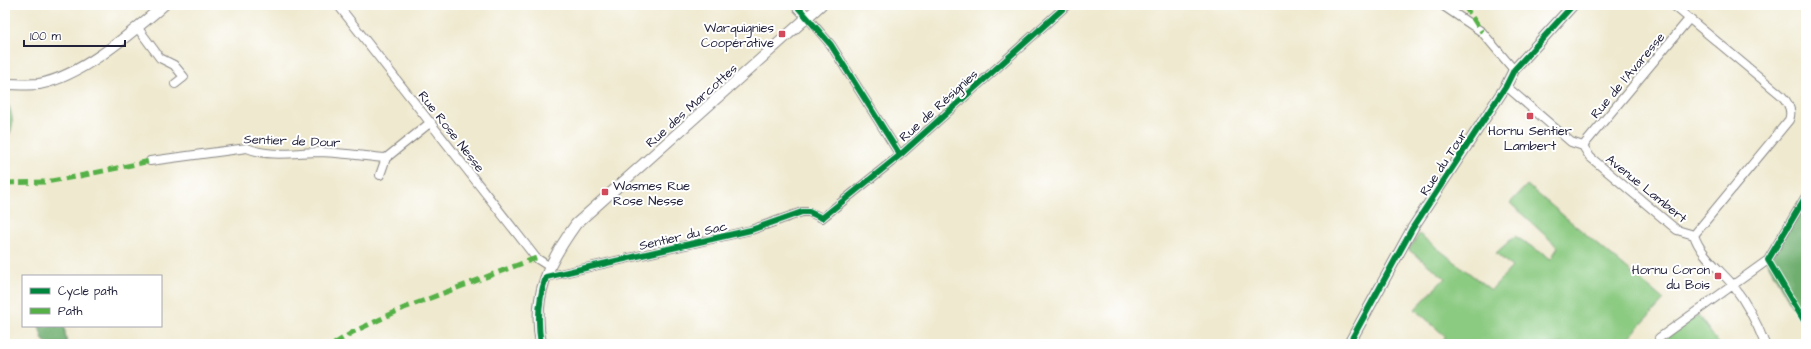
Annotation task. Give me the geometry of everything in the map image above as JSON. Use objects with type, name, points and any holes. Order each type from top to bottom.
[{"type":"street","points":[[5,84],[37,84],[59,78],[102,54],[164,5]]},
{"type":"street","name":"Rue Rose Nesse","points":[[338,5],[536,258],[550,267]]},
{"type":"street","points":[[796,5],[832,48],[900,155]]},
{"type":"street","name":"Rue des Marcottes","points":[[541,344],[538,327],[539,298],[550,267],[576,224],[821,5]]},
{"type":"street","name":"Rue de Résignies","points":[[822,218],[900,155],[1067,5]]},
{"type":"street","points":[[1442,5],[1482,32],[1514,70]]},
{"type":"street","name":"Rue du Tour","points":[[1349,344],[1412,229],[1506,86],[1514,70],[1573,5]]},
{"type":"street","points":[[1673,5],[1781,95],[1787,101],[1791,115],[1789,120],[1694,235]]},
{"type":"street","name":"Rue de l'Avaresse","points":[[1583,146],[1689,19]]},
{"type":"street","points":[[137,27],[160,58],[174,65],[186,80],[174,84]]},
{"type":"street","name":"Avenue Lambert","points":[[1506,86],[1571,142],[1583,146],[1590,157],[1677,230],[1694,235],[1697,244],[1732,285],[1752,316],[1765,344]]},
{"type":"street","points":[[380,175],[386,158],[431,122]]},
{"type":"street","name":"Sentier de Dour","points":[[150,161],[247,148],[254,151],[281,154],[330,153],[386,158]]},
{"type":"street","points":[[1659,338],[1768,260],[1806,196]]},
{"type":"street","name":"Sentier du Sac","points":[[546,277],[751,230],[802,212],[809,212],[822,218]]},
{"type":"green space","points":[[5,98],[10,108],[12,125],[9,135],[5,140]]},
{"type":"green space","points":[[1527,185],[1664,300],[1623,344],[1440,344],[1446,337],[1415,309],[1445,278],[1409,250],[1419,234],[1491,290],[1512,267],[1496,253],[1515,236],[1551,259],[1558,247],[1510,203]]},
{"type":"green space","points":[[1806,200],[1806,331],[1766,260]]},
{"type":"green space","points":[[1698,315],[1719,344],[1658,344]]},
{"type":"green space","points":[[39,327],[64,327],[67,344],[48,344],[43,340]]},
{"type":"marked path","points":[[1464,5],[1482,32]]},
{"type":"marked path","points":[[5,183],[45,182],[150,161]]},
{"type":"marked path","points":[[334,344],[353,332],[404,308],[536,258]]},
{"type":"cycle path","points":[[796,5],[831,45],[900,155]]},
{"type":"cycle path","points":[[541,344],[539,310],[541,294],[546,277],[751,230],[802,212],[809,212],[822,218],[900,155],[1067,5]]},
{"type":"cycle path","points":[[1349,344],[1412,229],[1506,86],[1514,70],[1573,5]]},
{"type":"cycle path","points":[[1806,196],[1768,260],[1806,324]]},
{"type":"place","name":"Warquignies Coopérative","points":[[782,34]]},
{"type":"place","name":"Hornu Sentier Lambert","points":[[1530,116]]},
{"type":"place","name":"Wasmes Rue Rose Nesse","points":[[605,192]]},
{"type":"place","name":"Hornu Coron du Bois","points":[[1718,276]]}]
